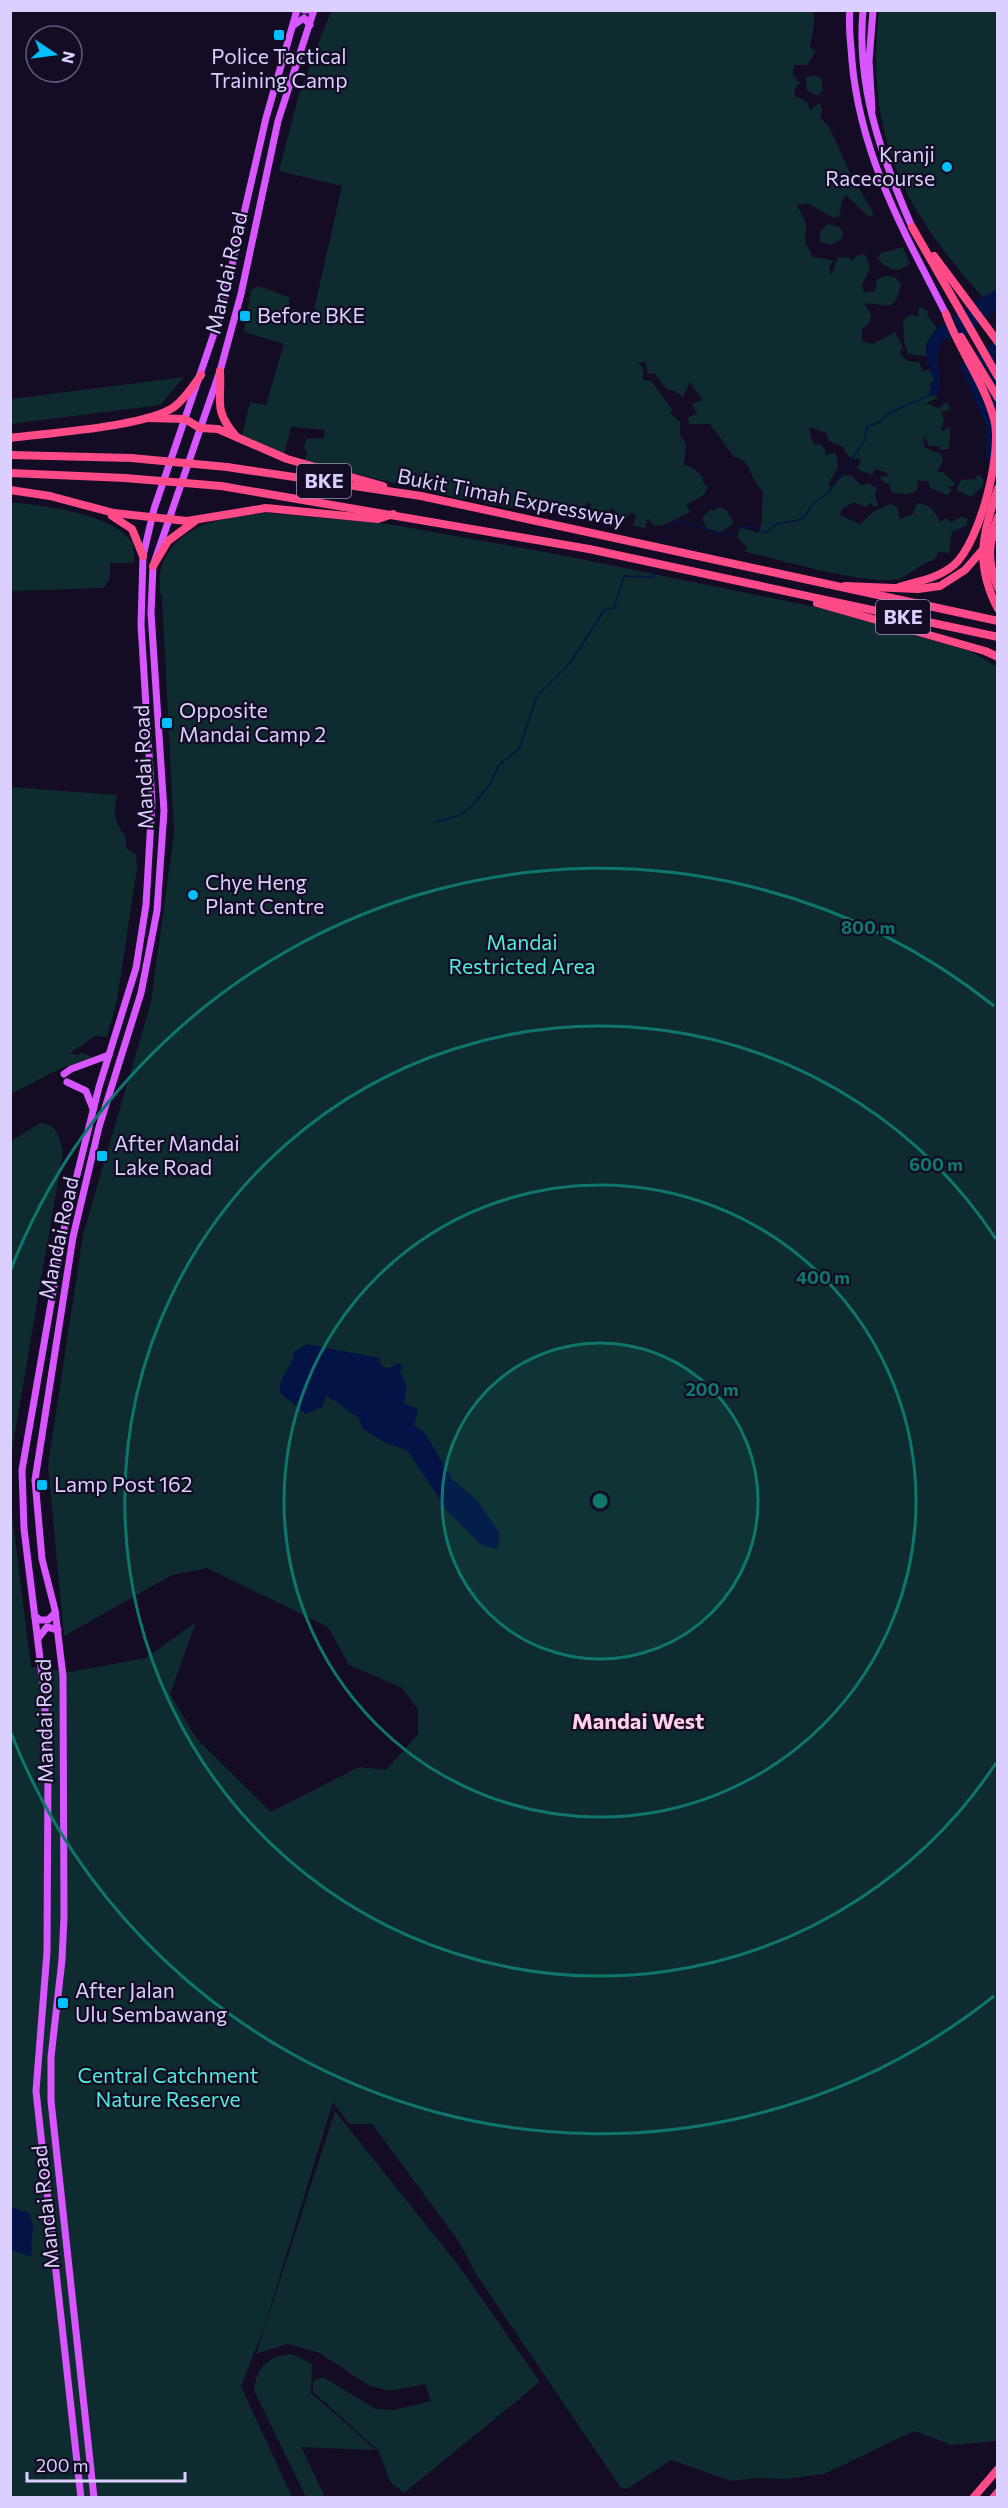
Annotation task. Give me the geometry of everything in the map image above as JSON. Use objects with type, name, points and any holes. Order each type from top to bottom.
[{"type":"highway","points":[[912,227],[943,273],[998,342]]},
{"type":"highway","points":[[943,273],[998,377]]},
{"type":"highway","points":[[946,314],[998,398]]},
{"type":"highway","points":[[899,587],[938,576],[960,559],[975,530],[993,474],[997,437],[989,405],[946,314]]},
{"type":"highway","points":[[220,371],[219,408],[222,420],[235,436]]},
{"type":"highway","points":[[147,418],[175,407],[201,375]]},
{"type":"highway","points":[[10,438],[147,418],[185,419],[200,428],[213,428],[287,459],[421,496]]},
{"type":"highway","name":"Bukit Timah Expressway","points":[[10,455],[131,458],[227,467],[421,496],[998,621]]},
{"type":"highway","name":"Bukit Timah Expressway","points":[[10,474],[126,477],[221,486],[393,514],[589,549],[998,637]]},
{"type":"highway","points":[[998,488],[986,524],[981,554],[987,584],[998,609]]},
{"type":"highway","points":[[10,490],[50,496],[93,508],[120,519],[132,529],[143,556]]},
{"type":"highway","points":[[93,508],[187,520],[266,508],[378,519],[393,514]]},
{"type":"highway","points":[[998,517],[990,539],[989,554],[998,588]]},
{"type":"highway","points":[[153,566],[168,541],[198,519]]},
{"type":"highway","points":[[839,587],[856,585],[928,588],[948,582],[964,570],[998,532]]},
{"type":"highway","points":[[809,598],[985,651],[998,657]]},
{"type":"highway","points":[[971,2498],[998,2469]]},
{"type":"highway","points":[[993,2498],[998,2492]]},
{"type":"main road","name":"Mandai Road","points":[[81,2498],[36,2091],[47,1952],[50,1855],[48,1769],[38,1640],[24,1529],[22,1470],[62,1237],[93,1109],[135,968],[151,862],[152,777],[140,613],[143,556],[152,517],[221,313],[266,118],[297,10]]},
{"type":"main road","name":"Mandai Road","points":[[94,2498],[50,2080],[63,1960],[63,1676],[55,1610],[42,1559],[35,1480],[73,1237],[99,1127],[141,993],[158,911],[164,811],[151,613],[153,566],[220,371],[241,294],[278,121],[314,10]]},
{"type":"main road","points":[[849,10],[854,87],[869,150],[893,211],[946,314]]},
{"type":"main road","points":[[863,10],[862,53],[872,118],[889,174],[912,227]]},
{"type":"main road","points":[[872,118],[869,37],[873,10]]},
{"type":"main road","points":[[292,27],[304,18],[310,25]]},
{"type":"main road","points":[[221,313],[230,297],[241,294]]},
{"type":"main road","points":[[64,1074],[71,1069],[109,1055]]},
{"type":"main road","points":[[67,1082],[86,1091],[93,1109]]},
{"type":"main road","points":[[62,1237],[66,1234],[73,1237]]},
{"type":"main road","points":[[35,1616],[40,1620],[48,1620],[54,1617],[55,1610]]},
{"type":"main road","points":[[38,1640],[44,1629],[51,1627],[58,1630]]},
{"type":"green space","points":[[331,11],[813,11],[814,25],[810,48],[816,51],[807,65],[794,65],[793,75],[800,83],[795,88],[794,95],[808,103],[810,110],[820,103],[822,111],[820,118],[829,127],[851,175],[874,214],[869,217],[846,195],[842,201],[839,217],[834,218],[807,203],[797,205],[806,223],[805,242],[813,257],[833,260],[829,268],[831,275],[838,258],[848,257],[852,261],[856,256],[864,254],[869,267],[862,285],[864,293],[875,291],[877,280],[884,276],[895,277],[901,284],[895,301],[891,304],[887,306],[864,304],[871,314],[870,322],[862,329],[862,341],[873,344],[895,332],[903,348],[900,352],[903,357],[919,362],[923,371],[929,369],[935,380],[930,384],[938,398],[926,403],[939,408],[947,402],[951,409],[942,412],[944,422],[941,428],[942,431],[950,427],[949,449],[940,450],[939,446],[929,446],[925,437],[923,438],[925,448],[941,454],[943,461],[937,472],[942,472],[954,482],[954,486],[948,486],[952,491],[947,495],[930,488],[928,481],[917,481],[918,490],[909,494],[892,493],[889,484],[882,481],[880,477],[888,476],[887,473],[876,469],[872,475],[857,469],[861,460],[849,457],[843,447],[829,441],[826,433],[810,427],[810,436],[815,445],[819,444],[825,449],[825,455],[836,453],[838,467],[829,483],[830,487],[844,475],[850,475],[861,485],[870,484],[877,488],[875,495],[878,505],[875,507],[870,503],[865,507],[854,502],[842,509],[840,515],[860,524],[873,512],[890,504],[898,507],[899,519],[912,515],[917,503],[932,509],[940,522],[947,518],[951,523],[960,517],[967,518],[967,525],[952,532],[949,553],[939,552],[934,560],[898,579],[883,580],[821,571],[743,551],[748,548],[737,537],[740,527],[758,533],[762,518],[763,492],[744,461],[734,457],[710,424],[689,424],[688,417],[697,414],[692,404],[702,400],[690,382],[683,397],[673,390],[667,390],[655,374],[648,373],[645,362],[637,363],[643,367],[643,380],[651,381],[672,409],[670,413],[680,422],[680,434],[686,444],[684,465],[693,468],[703,477],[703,482],[708,487],[704,495],[686,505],[690,512],[661,526],[653,525],[648,518],[645,528],[633,526],[636,514],[630,513],[626,520],[613,516],[615,510],[610,508],[607,517],[598,517],[589,509],[591,504],[588,502],[578,513],[570,513],[570,509],[565,507],[550,513],[487,504],[476,498],[463,499],[304,462],[307,452],[304,448],[306,439],[324,438],[325,430],[291,427],[284,456],[242,436],[250,402],[266,405],[284,344],[244,332],[251,290],[259,286],[290,298],[289,308],[313,314],[342,186],[279,171],[299,94]]},
{"type":"green space","name":"Kranji Racecourse","points":[[879,11],[997,11],[997,313],[939,244],[917,211],[899,177],[887,141],[879,102],[876,59]]},
{"type":"green space","points":[[806,77],[821,78],[823,90],[818,96],[807,91]]},
{"type":"green space","points":[[828,224],[840,227],[844,234],[840,240],[831,245],[819,242],[821,230]]},
{"type":"green space","points":[[903,247],[910,264],[901,269],[885,266],[878,259],[881,253]]},
{"type":"green space","points":[[919,307],[927,310],[928,316],[937,328],[926,344],[926,356],[908,354],[904,341],[903,321],[910,314],[918,317]]},
{"type":"green space","points":[[184,377],[160,405],[11,424],[11,399]]},
{"type":"green space","points":[[979,474],[984,481],[982,487],[971,497],[956,490],[961,480],[975,479]]},
{"type":"green space","points":[[10,502],[77,513],[111,525],[124,533],[133,544],[134,563],[110,563],[110,578],[104,588],[11,591]]},
{"type":"green space","points":[[720,507],[726,510],[734,523],[721,532],[707,529],[702,518],[711,509],[714,511]]},
{"type":"green space","name":"Mandai Restricted Area","points":[[267,513],[388,524],[556,554],[825,609],[972,652],[997,667],[997,2441],[952,2445],[914,2431],[824,2474],[786,2479],[756,2478],[731,2481],[671,2460],[627,2489],[621,2488],[476,2274],[460,2243],[372,2124],[349,2124],[333,2102],[264,2328],[241,2386],[292,2497],[11,2497],[10,1498],[31,1667],[70,1672],[146,1658],[196,1622],[170,1694],[197,1739],[271,1812],[359,1767],[386,1770],[418,1734],[418,1709],[402,1688],[349,1665],[328,1627],[207,1568],[172,1575],[64,1636],[48,1465],[83,1235],[151,1002],[174,834],[160,572],[170,551],[180,539],[192,531],[221,520]]},
{"type":"green space","points":[[11,787],[117,795],[115,812],[117,822],[126,836],[126,848],[136,854],[137,868],[117,1000],[107,1037],[95,1036],[70,1053],[77,1055],[82,1053],[93,1057],[59,1069],[11,1094]]},
{"type":"green space","points":[[40,1123],[54,1128],[63,1152],[11,1455],[11,1141]]},
{"type":"green space","points":[[335,2111],[459,2266],[540,2382],[404,2493],[391,2483],[378,2450],[313,2392],[313,2381],[323,2377],[376,2409],[394,2410],[431,2401],[425,2384],[389,2391],[368,2385],[320,2353],[287,2344],[256,2354]]},
{"type":"green space","points":[[292,2354],[312,2364],[311,2393],[376,2450],[301,2447],[325,2497],[306,2497],[254,2390],[258,2375],[266,2364],[277,2357]]},
{"type":"shaded area","points":[[997,289],[997,309],[961,340],[946,338],[940,345],[938,359],[940,383],[935,397],[929,392],[934,382],[927,354],[930,337],[957,313]]},
{"type":"shaded area","points":[[997,340],[997,469],[991,470],[986,458],[986,426],[960,365]]},
{"type":"shaded area","points":[[307,1344],[379,1358],[381,1365],[388,1369],[398,1363],[403,1367],[400,1373],[407,1386],[404,1404],[418,1409],[414,1425],[425,1433],[452,1479],[477,1500],[500,1534],[498,1549],[483,1546],[448,1512],[408,1451],[384,1442],[362,1428],[359,1418],[326,1396],[322,1407],[306,1414],[280,1393],[281,1382],[294,1352]]},
{"type":"shaded area","points":[[11,2207],[29,2213],[33,2225],[31,2257],[11,2250]]},
{"type":"waterway","points":[[667,530],[678,520],[729,536],[742,527],[757,528],[765,533],[777,524],[803,519],[813,504],[829,492],[865,440],[867,427],[880,422],[889,413],[932,394]]},
{"type":"waterway","points":[[661,544],[663,537]]},
{"type":"waterway","points":[[436,822],[457,816],[472,806],[491,783],[499,765],[519,749],[537,696],[570,663],[605,609],[614,608],[624,576],[653,577],[656,566]]},
{"type":"place","name":"Police Tactical Training Camp","points":[[279,35]]},
{"type":"place","name":"Kranji Racecourse","points":[[947,167]]},
{"type":"place","name":"Before BKE","points":[[245,316]]},
{"type":"place","name":"Opposite Mandai Camp 2","points":[[167,723]]},
{"type":"place","name":"Chye Heng Plant Centre","points":[[193,895]]},
{"type":"place","name":"After Mandai Lake Road","points":[[102,1156]]},
{"type":"place","name":"Lamp Post 162","points":[[42,1485]]},
{"type":"place","name":"After Jalan Ulu Sembawang","points":[[63,2003]]},
{"type":"district","name":"Mandai West","points":[[638,1721]]},
{"type":"park label","name":"Central Catchment Nature Reserve","points":[[168,2088]]}]
